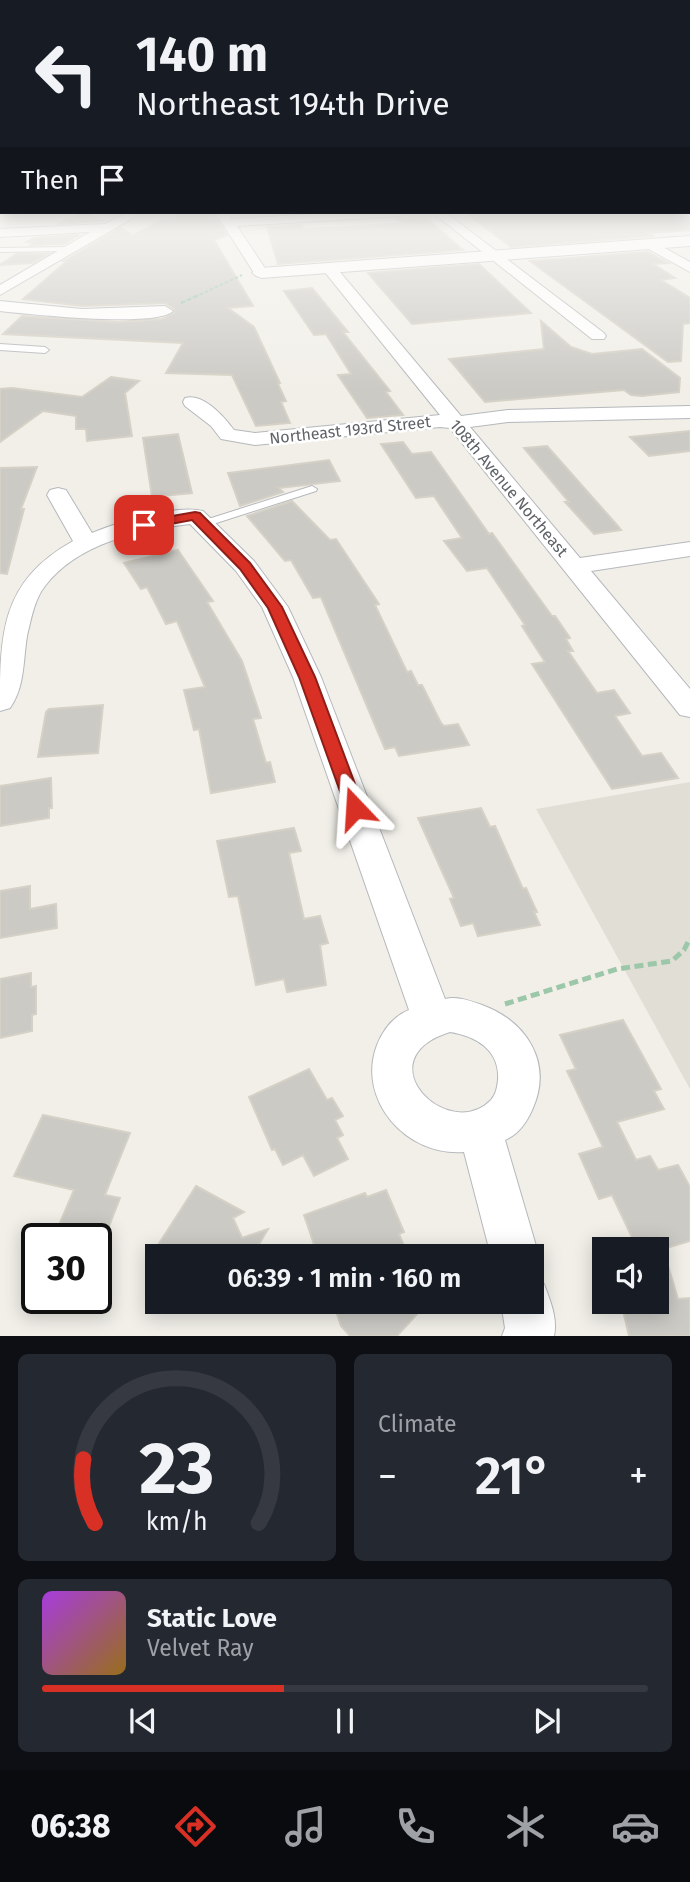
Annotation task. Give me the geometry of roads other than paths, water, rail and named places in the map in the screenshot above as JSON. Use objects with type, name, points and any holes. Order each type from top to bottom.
[{"type":"street","points":[[0,291],[43,264]]},
{"type":"street","points":[[255,264],[261,273],[380,264]]},
{"type":"street","points":[[507,264],[598,336]]},
{"type":"street","name":"108th Avenue Northeast","points":[[329,268],[574,566],[686,696]]},
{"type":"street","points":[[0,306],[36,311],[113,315],[165,311]]},
{"type":"street","name":"Northeast 193rd Street","points":[[192,402],[218,422],[228,435],[256,439],[440,421],[456,423],[508,416],[690,412]]},
{"type":"street","points":[[58,495],[87,545]]},
{"type":"street","points":[[0,702],[5,695],[21,610],[34,582],[60,558],[107,535],[163,520],[195,516],[245,566],[275,607],[307,677],[432,1017]]},
{"type":"street","points":[[574,566],[690,549]]},
{"type":"street","points":[[450,1015],[478,1021],[499,1033],[511,1046],[519,1062],[521,1079],[518,1096],[510,1111],[497,1123],[480,1130],[461,1133],[441,1131],[408,1112],[397,1097],[390,1072],[394,1048],[403,1034],[416,1023],[432,1017],[450,1015]]},
{"type":"street","points":[[480,1130],[512,1244]]},
{"type":"street","points":[[528,1314],[528,1336]]},
{"type":"lane","points":[[0,347],[45,350]]},
{"type":"lane","points":[[203,524],[312,489]]}]
